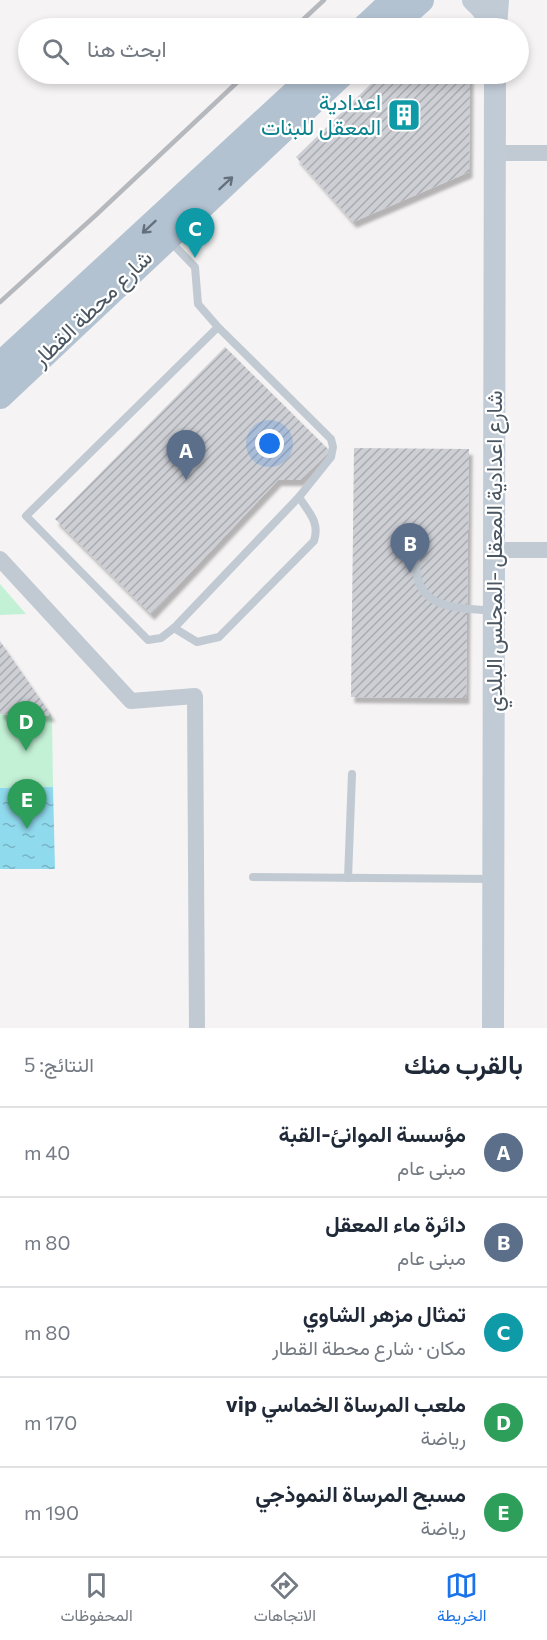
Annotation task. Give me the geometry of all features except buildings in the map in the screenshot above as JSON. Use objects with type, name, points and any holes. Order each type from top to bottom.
[{"type":"main road","points":[[375,18],[394,0]]},
{"type":"main road","points":[[401,18],[421,0]]},
{"type":"main road","name":"شارع محطة القطار","points":[[0,365],[304,84]]},
{"type":"main road","name":"شارع محطة القطار","points":[[0,396],[331,84]]},
{"type":"street","points":[[473,0],[488,18]]},
{"type":"street","points":[[495,18],[498,0]]},
{"type":"street","name":"شارع اعدادية المعقل -المجلس البلدي","points":[[493,1028],[495,84]]},
{"type":"street","points":[[495,153],[547,153]]},
{"type":"street","points":[[494,550],[547,550]]},
{"type":"street","points":[[0,559],[131,700],[195,696],[197,1028]]},
{"type":"lane","points":[[167,237],[195,267],[198,304],[218,327],[331,439],[333,447],[331,457],[299,497],[174,628],[161,638],[148,640],[26,516],[218,327]]},
{"type":"lane","points":[[174,628],[197,642],[219,637],[314,541],[317,531],[316,524],[299,497]]},
{"type":"lane","points":[[416,555],[418,580],[428,595],[445,606],[494,611]]},
{"type":"lane","points":[[348,878],[352,774]]},
{"type":"lane","points":[[253,877],[493,879]]},
{"type":"green space","points":[[0,584],[26,614],[0,615]]},
{"type":"green space","points":[[0,714],[52,716],[53,787],[0,788]]},
{"type":"water","points":[[53,787],[55,869],[0,869],[0,788]]},
{"type":"railway","points":[[305,18],[324,0]]},
{"type":"railway","points":[[0,302],[235,84]]},
{"type":"place","name":"اعدادية المعقل للبنات","points":[[404,115]]},
{"type":"place","name":"تمثال مزهر الشاوي","points":[[195,258]]},
{"type":"place","name":"مؤسسة الموانئ-القبة","points":[[186,480]]},
{"type":"place","name":"دائرة ماء المعقل","points":[[410,573]]},
{"type":"place","name":"ملعب المرساة الخماسي vip","points":[[26,751]]},
{"type":"place","name":"مسبح المرساة النموذجي","points":[[27,829]]}]
